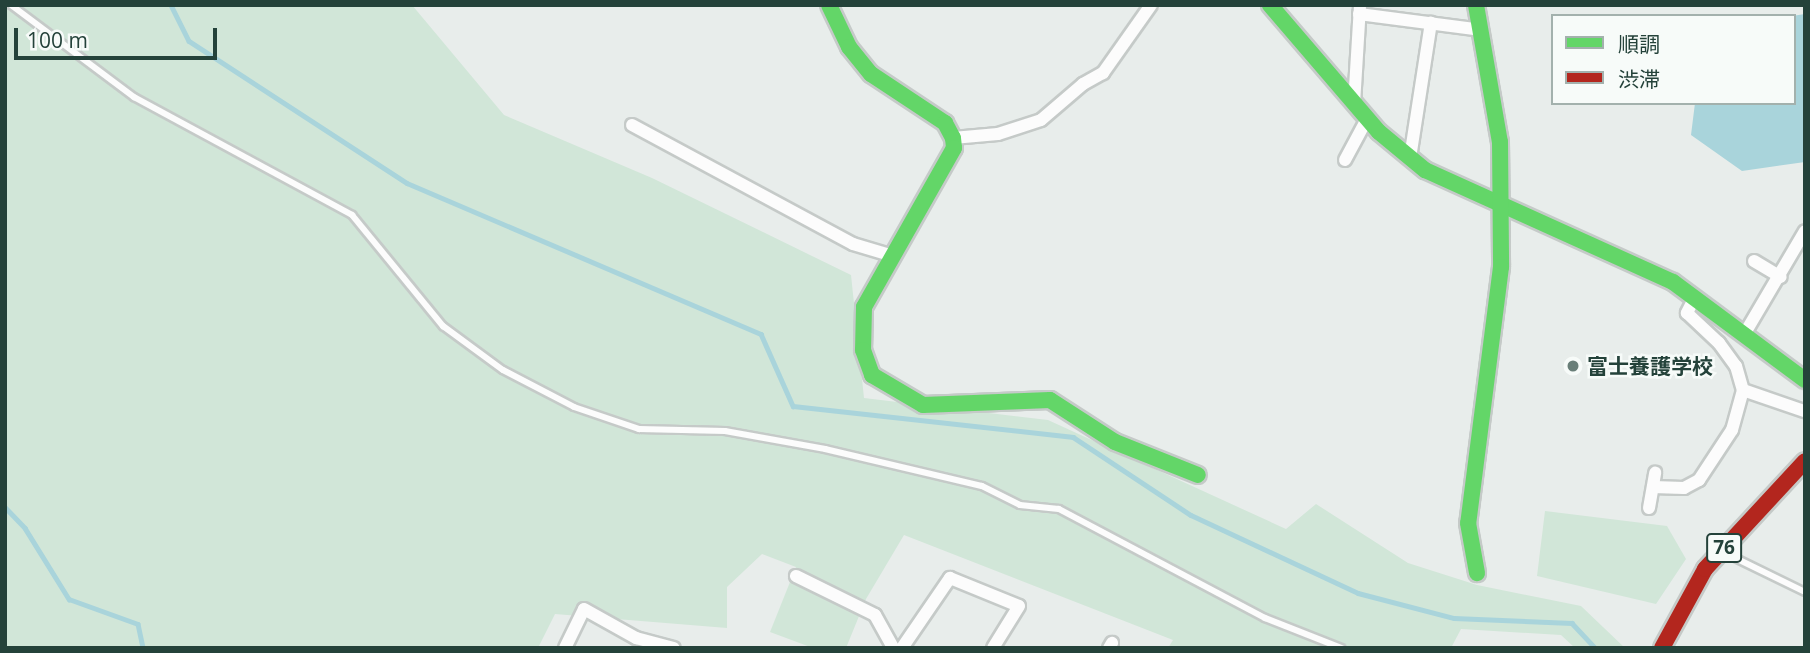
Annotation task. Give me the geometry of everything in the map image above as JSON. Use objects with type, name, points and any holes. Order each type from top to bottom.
[{"type":"street","points":[[829,5],[849,47],[871,74],[944,123],[953,138],[954,148],[864,307],[863,350],[872,375],[923,405],[1050,400],[1115,442],[1198,475]]},
{"type":"street","points":[[953,138],[998,134],[1041,120],[1083,84],[1103,74],[1151,5]]},
{"type":"street","points":[[1269,5],[1353,104],[1410,158],[1460,188],[1673,282],[1805,380]]},
{"type":"street","points":[[1476,5],[1500,142],[1501,267],[1468,523],[1477,573]]},
{"type":"street","points":[[1353,104],[1359,10],[1482,30]]},
{"type":"street","points":[[1410,158],[1430,23]]},
{"type":"street","points":[[1345,160],[1367,119]]},
{"type":"street","points":[[632,125],[853,244],[893,256]]},
{"type":"street","points":[[1745,333],[1781,277],[1805,231]]},
{"type":"street","points":[[1754,261],[1781,277]]},
{"type":"street","points":[[1653,486],[1684,488],[1699,481],[1732,430],[1743,390],[1736,366],[1719,342],[1687,313],[1695,297]]},
{"type":"street","points":[[1743,390],[1804,411]]},
{"type":"street","name":"76","points":[[1662,648],[1686,597],[1721,551],[1805,461]]},
{"type":"street","points":[[1649,508],[1655,472]]},
{"type":"street","points":[[796,576],[876,615],[893,648]]},
{"type":"street","points":[[902,648],[950,578],[1019,606],[993,648]]},
{"type":"street","points":[[565,648],[584,609],[635,643],[674,648]]},
{"type":"lane","points":[[11,5],[134,97],[352,215],[443,326],[503,370],[574,408],[639,429],[724,430],[825,449],[982,486],[1020,505],[1059,509],[1265,618],[1341,648]]},
{"type":"lane","points":[[1721,551],[1805,592]]},
{"type":"green space","points":[[5,5],[412,5],[504,115],[652,178],[851,275],[864,398],[1048,420],[1286,529],[1316,504],[1408,563],[1477,585],[1581,606],[1625,648],[1575,648],[1561,635],[1461,629],[1451,648],[1168,648],[1173,640],[904,535],[866,599],[846,648],[813,648],[770,632],[796,567],[762,554],[727,587],[727,628],[555,614],[538,648],[5,648]]},
{"type":"green space","points":[[1545,511],[1667,526],[1686,559],[1656,604],[1537,576]]},
{"type":"water","points":[[1805,14],[1805,162],[1742,171],[1691,135],[1695,105],[1796,105],[1796,15]]},
{"type":"waterway","points":[[171,5],[189,41],[407,183],[761,334],[793,406],[1073,437],[1191,515],[1358,593],[1454,618],[1572,623],[1595,648]]},
{"type":"waterway","points":[[5,507],[25,528],[69,599],[138,624],[143,648]]},
{"type":"traffic: fast","points":[[829,5],[849,47],[871,74],[945,123],[953,138],[954,148],[864,307],[863,350],[872,375],[923,405],[1050,400],[1115,442],[1198,475]]},
{"type":"traffic: fast","points":[[1270,5],[1379,132],[1425,170],[1673,282],[1805,380]]},
{"type":"traffic: fast","points":[[1476,5],[1500,142],[1501,267],[1468,523],[1477,573]]},
{"type":"traffic: jam","points":[[1662,648],[1705,569],[1805,461]]},
{"type":"place","name":"富士養護学校","points":[[1573,366]]}]
